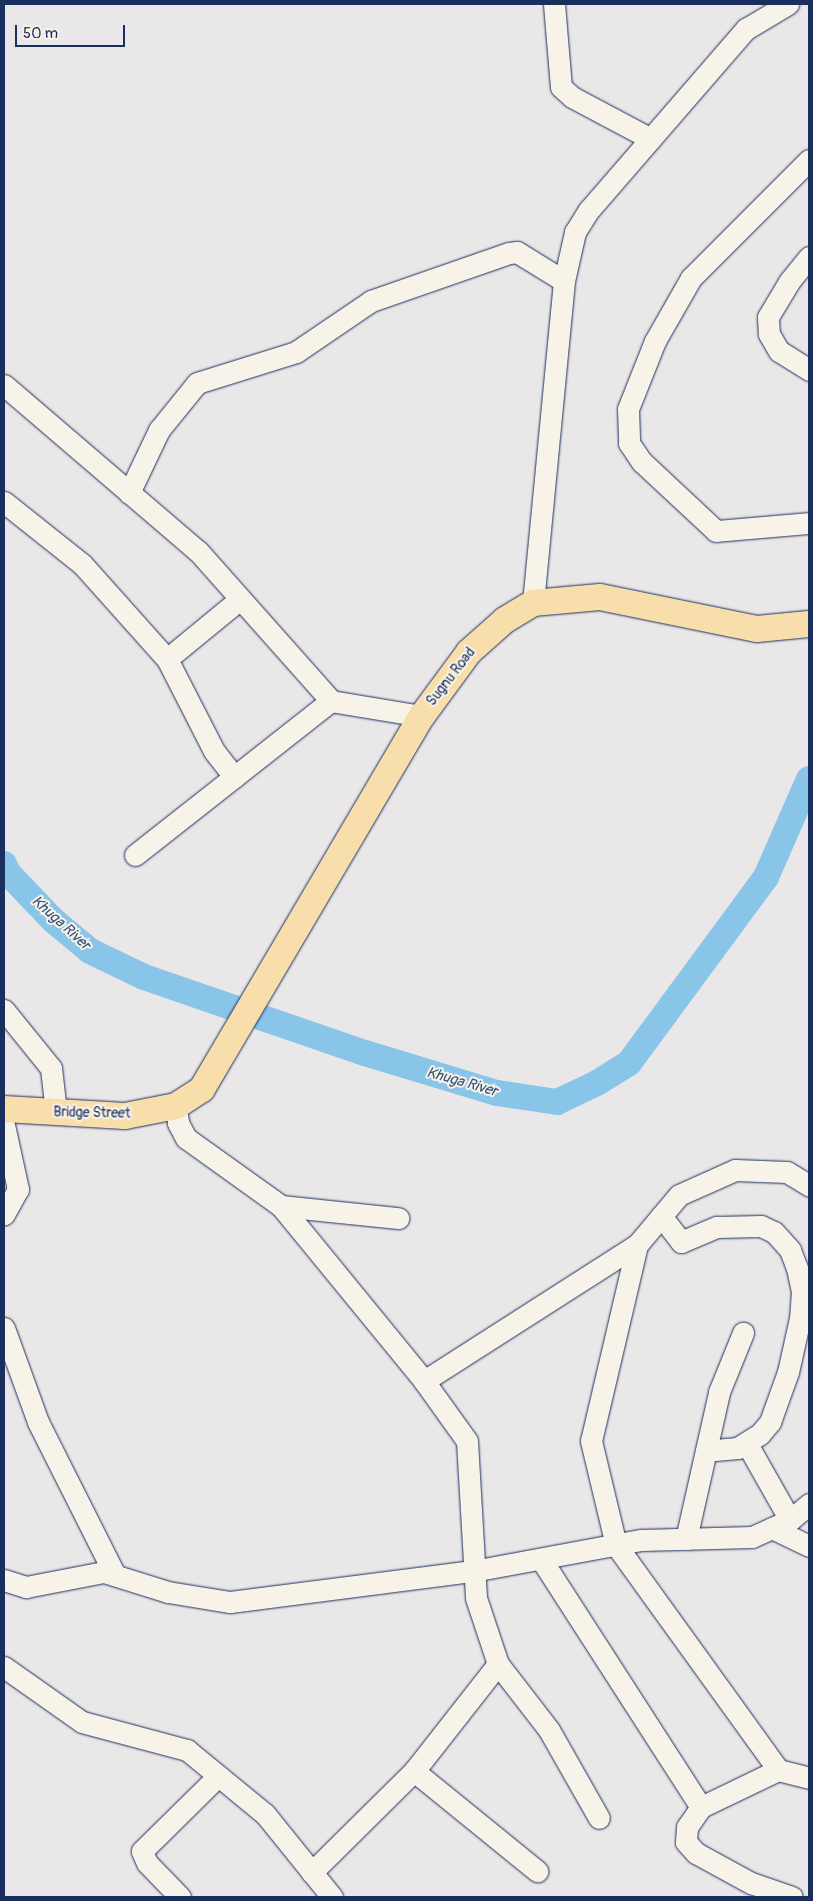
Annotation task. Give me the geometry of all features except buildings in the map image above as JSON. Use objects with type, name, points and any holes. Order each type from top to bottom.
[{"type":"main road","name":"Sugnu Road","points":[[220,1062],[277,959],[422,716],[469,652],[504,620],[533,603],[600,598],[757,629],[809,624]]},
{"type":"main road","name":"Bridge Street","points":[[4,1109],[125,1116],[176,1106],[202,1089],[220,1062]]},
{"type":"street","points":[[554,4],[561,87],[572,97],[651,139]]},
{"type":"street","points":[[533,603],[564,281],[575,232],[589,210],[746,29],[788,4]]},
{"type":"street","points":[[809,160],[691,278],[655,341],[628,409],[630,443],[642,462],[716,531],[809,523]]},
{"type":"street","points":[[129,493],[159,430],[197,383],[296,352],[371,300],[509,254],[517,252],[564,281]]},
{"type":"street","points":[[809,257],[789,282],[768,317],[769,334],[779,351],[809,370]]},
{"type":"street","points":[[4,385],[198,551],[331,701],[422,716]]},
{"type":"street","points":[[4,502],[82,564],[166,659],[214,751],[234,777]]},
{"type":"street","points":[[166,659],[240,599]]},
{"type":"street","points":[[135,855],[331,701]]},
{"type":"street","points":[[4,1010],[52,1068],[56,1112]]},
{"type":"street","points":[[176,1106],[178,1123],[186,1138],[281,1206],[424,1381],[467,1441],[476,1598],[498,1664],[549,1730],[600,1818]]},
{"type":"street","points":[[4,1126],[18,1189],[4,1214]]},
{"type":"street","points":[[424,1381],[637,1244],[679,1195],[734,1170],[787,1172],[807,1182]]},
{"type":"street","points":[[281,1206],[398,1218]]},
{"type":"street","points":[[661,1216],[681,1242],[717,1227],[761,1226],[774,1232],[790,1250],[798,1268],[802,1291],[800,1318],[788,1372],[770,1422],[747,1444],[727,1451],[706,1451]]},
{"type":"street","points":[[637,1244],[591,1441],[616,1545],[778,1770],[809,1778]]},
{"type":"street","points":[[4,1328],[38,1422],[115,1575]]},
{"type":"street","points":[[686,1539],[719,1392],[743,1333]]},
{"type":"street","points":[[747,1444],[781,1524],[809,1546]]},
{"type":"street","points":[[4,1580],[26,1587],[76,1575],[104,1572],[168,1592],[230,1602],[473,1571],[640,1540],[752,1537],[781,1524],[809,1504]]},
{"type":"street","points":[[541,1559],[701,1808]]},
{"type":"street","points":[[312,1872],[414,1771],[498,1664]]},
{"type":"street","points":[[4,1667],[82,1722],[186,1750],[265,1814],[332,1897]]},
{"type":"street","points":[[778,1770],[701,1808],[687,1827],[686,1842],[696,1853],[752,1883],[792,1897]]},
{"type":"street","points":[[414,1771],[537,1871]]},
{"type":"street","points":[[180,1897],[147,1863],[142,1851],[218,1776]]},
{"type":"waterway","name":"Khuga River","points":[[4,864],[8,873],[54,921],[90,951],[144,977],[365,1053],[497,1093],[557,1102],[597,1083],[629,1063],[766,877],[809,779]]}]
